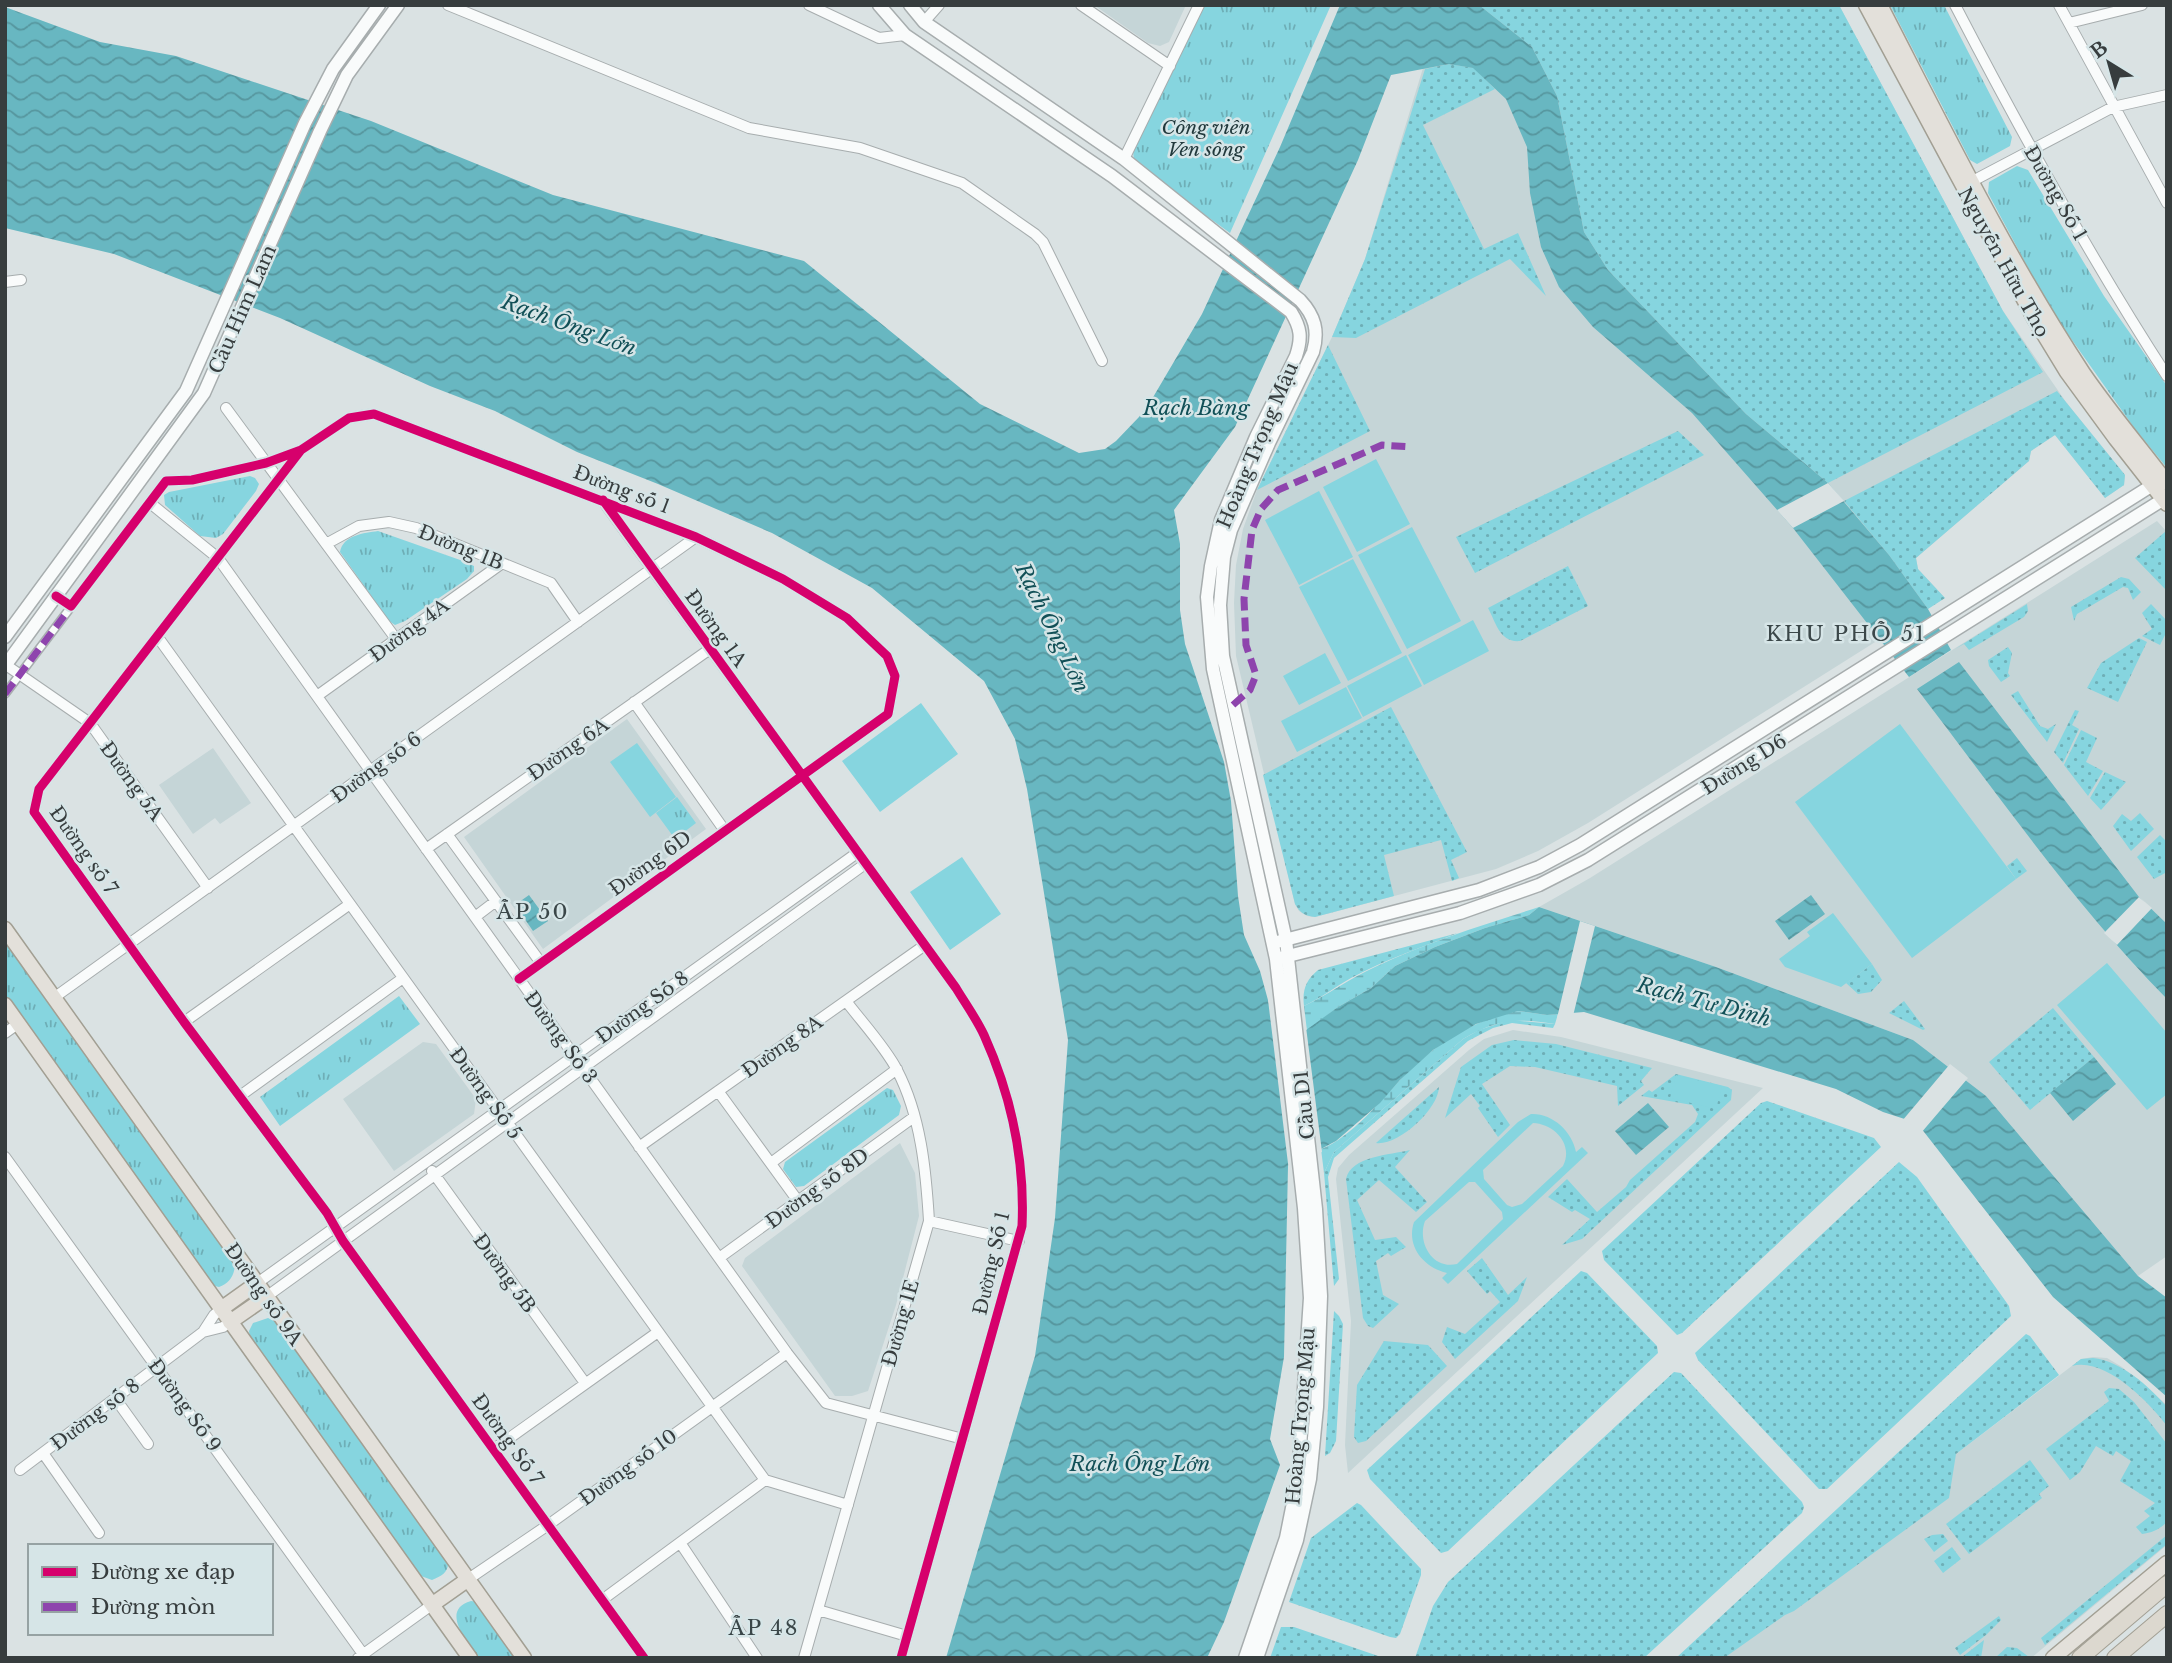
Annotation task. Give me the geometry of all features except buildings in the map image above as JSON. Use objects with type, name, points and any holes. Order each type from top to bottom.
[{"type":"highway","points":[[2080,1658],[2141,1594],[2167,1584]]},
{"type":"highway","points":[[2115,1658],[2163,1617]]},
{"type":"highway","points":[[2132,1658],[2135,1640]]},
{"type":"main road","name":"Cầu Him Lam","points":[[5,637],[186,391],[305,123],[333,69],[379,5]]},
{"type":"main road","name":"Cầu Him Lam","points":[[6,666],[204,393],[320,131],[348,75],[398,5]]},
{"type":"main road","name":"Hoàng Trọng Mậu","points":[[879,5],[905,35],[1112,176],[1291,312],[1300,327],[1296,356],[1256,437],[1221,520],[1211,565],[1207,615],[1213,669],[1273,943],[1282,958]]},
{"type":"main road","name":"Hoàng Trọng Mậu","points":[[910,5],[925,22],[1124,159],[1300,300],[1311,312],[1316,325],[1314,352],[1269,443],[1231,530],[1221,583],[1223,656],[1286,940],[1282,958],[1287,1002]]},
{"type":"main road","name":"Nguyễn Hữu Thọ","points":[[1866,5],[1966,184]]},
{"type":"main road","name":"Nguyễn Hữu Thọ","points":[[1880,5],[2034,318],[2067,372],[2161,482],[2166,500]]},
{"type":"main road","points":[[905,35],[925,22]]},
{"type":"main road","name":"Đường D6","points":[[1273,943],[1479,890],[1539,867],[1580,845],[2161,482]]},
{"type":"main road","name":"Đường D6","points":[[1282,958],[1496,902],[1539,885],[1588,860],[2166,500]]},
{"type":"main road","points":[[1861,669],[1870,684]]},
{"type":"main road","points":[[1580,845],[1588,860]]},
{"type":"main road","name":"Đường số 9A","points":[[5,929],[524,1658]]},
{"type":"main road","name":"Cầu D1","points":[[1287,1002],[1310,1209]]},
{"type":"main road","points":[[5,1005],[471,1658]]},
{"type":"main road","name":"Hoàng Trọng Mậu","points":[[1257,1658],[1297,1540],[1304,1479],[1317,1407],[1310,1209]]},
{"type":"main road","points":[[221,1309],[256,1284]]},
{"type":"main road","points":[[230,1322],[266,1297]]},
{"type":"main road","name":"Hoàng Trọng Mậu","points":[[1245,1658],[1304,1479]]},
{"type":"main road","points":[[2053,1658],[2141,1594],[2167,1563]]},
{"type":"main road","points":[[433,1604],[467,1580]]},
{"type":"street","points":[[448,5],[749,128],[860,148],[962,183],[1035,233],[1043,242],[1102,361]]},
{"type":"street","points":[[809,5],[879,38],[905,35]]},
{"type":"street","points":[[925,22],[939,5]]},
{"type":"street","points":[[1081,5],[1171,66]]},
{"type":"street","points":[[1124,159],[1199,5]]},
{"type":"street","name":"Đường Số 1","points":[[1955,5],[2031,151],[2113,293],[2167,376]]},
{"type":"street","points":[[2059,5],[2113,107],[2163,187],[2167,203]]},
{"type":"street","points":[[2068,23],[2142,5]]},
{"type":"street","points":[[1966,184],[2113,107],[2167,95]]},
{"type":"street","points":[[5,282],[21,280]]},
{"type":"street","points":[[226,408],[396,639]]},
{"type":"street","name":"Đường số 1","points":[[150,503],[166,481],[192,480],[266,463],[301,450],[349,418],[374,414],[696,537],[782,579],[846,618],[887,656],[895,676],[888,714],[802,776]]},
{"type":"street","name":"Đường số 7","points":[[301,450],[39,789],[34,812],[184,1022],[327,1213],[343,1241]]},
{"type":"street","name":"Đường 1A","points":[[603,500],[802,776]]},
{"type":"street","points":[[57,596],[71,606],[150,503]]},
{"type":"street","points":[[5,694],[150,503]]},
{"type":"street","name":"Đường Số 3","points":[[150,503],[218,558],[787,1353],[826,1403],[962,1438]]},
{"type":"street","name":"Đường 1B","points":[[326,544],[359,526],[389,522],[416,528],[551,583],[578,622]]},
{"type":"street","name":"Đường số 6","points":[[55,997],[696,537]]},
{"type":"street","name":"Đường 4A","points":[[317,696],[501,564]]},
{"type":"street","name":"Đường Số 5","points":[[157,636],[765,1480]]},
{"type":"street","name":"Đường 6A","points":[[426,849],[710,649]]},
{"type":"street","name":"Đường 5A","points":[[6,666],[90,723],[208,888]]},
{"type":"street","points":[[634,702],[725,831]]},
{"type":"street","points":[[802,776],[857,853]]},
{"type":"street","name":"Đường 6D","points":[[519,979],[802,776]]},
{"type":"street","points":[[447,834],[541,964]]},
{"type":"street","name":"Đường Số 1","points":[[857,853],[956,988],[982,1032],[999,1071],[1009,1104],[1022,1177],[1022,1226],[1019,1241],[901,1658]]},
{"type":"street","name":"Đường Số 8","points":[[256,1284],[857,853]]},
{"type":"street","name":"Đường Số 8","points":[[266,1297],[865,864]]},
{"type":"street","points":[[475,917],[496,901]]},
{"type":"street","points":[[184,1022],[350,904]]},
{"type":"street","name":"Đường 8A","points":[[639,1147],[925,946]]},
{"type":"street","points":[[240,1096],[403,978]]},
{"type":"street","name":"Đường 1E","points":[[804,1658],[929,1221],[926,1172],[914,1116],[897,1069],[846,1001]]},
{"type":"street","points":[[5,1033],[19,1023]]},
{"type":"street","points":[[771,1163],[897,1069]]},
{"type":"street","points":[[718,1091],[798,1201]]},
{"type":"street","name":"Đường số 8D","points":[[719,1258],[914,1116]]},
{"type":"street","name":"Đường Số 9","points":[[5,1157],[157,1367],[360,1656]]},
{"type":"street","name":"Đường 5B","points":[[425,1163],[586,1383]]},
{"type":"street","points":[[929,1221],[1019,1241]]},
{"type":"street","name":"Đường Số 7","points":[[343,1241],[644,1658]]},
{"type":"street","name":"Đường số 8","points":[[204,1332],[221,1309]]},
{"type":"street","name":"Đường số 8","points":[[20,1470],[204,1332],[223,1327],[230,1322]]},
{"type":"street","points":[[494,1449],[658,1332]]},
{"type":"street","name":"Đường số 10","points":[[467,1580],[787,1353]]},
{"type":"street","points":[[115,1398],[148,1444]]},
{"type":"street","points":[[43,1453],[99,1533]]},
{"type":"street","points":[[602,1600],[765,1480],[848,1505]]},
{"type":"street","points":[[681,1544],[757,1658]]},
{"type":"street","points":[[360,1656],[433,1604]]},
{"type":"street","points":[[818,1609],[907,1636]]},
{"type":"shaded area","points":[[1094,5],[1186,5],[1169,42],[1160,46],[1148,43]]},
{"type":"shaded area","points":[[1446,5],[1839,5],[2003,311],[2066,402],[2125,475],[2124,485],[2105,498],[2055,435],[2031,451],[2029,461],[1916,558],[1918,569],[1945,598],[1588,823],[1538,851],[1496,869],[1315,917],[1307,916],[1299,911],[1295,904],[1236,656],[1236,565],[1243,529],[1257,490],[1332,337],[1365,259],[1426,58]]},
{"type":"shaded area","points":[[2157,521],[2167,532],[2167,1256],[2138,1276],[1913,1040],[1716,967],[1539,907],[1590,878]]},
{"type":"shaded area","points":[[627,719],[706,829],[543,949],[464,837]]},
{"type":"shaded area","points":[[213,748],[251,803],[220,824],[215,818],[193,834],[159,785]]},
{"type":"shaded area","points":[[1513,1030],[1561,1037],[1763,1088],[1348,1473],[1345,1445],[1351,1321],[1336,1179],[1338,1168],[1349,1155],[1469,1050],[1484,1039]]},
{"type":"shaded area","points":[[423,1042],[436,1044],[476,1099],[474,1114],[394,1171],[343,1099]]},
{"type":"shaded area","points":[[900,1143],[915,1173],[919,1216],[896,1305],[868,1391],[852,1396],[835,1396],[742,1266],[745,1258]]},
{"type":"shaded area","points":[[2107,1358],[2122,1367],[2167,1405],[2167,1545],[2031,1658],[1714,1658],[1956,1454],[2081,1359]]},
{"type":"green space","name":"Công viên Ven sông","points":[[1204,5],[1331,5],[1230,233],[1134,161],[1133,151]]},
{"type":"green space","points":[[1479,5],[1839,5],[2003,311],[2043,372],[1828,483],[1746,414],[1608,270],[1584,232],[1557,96],[1532,47]]},
{"type":"green space","points":[[1890,5],[1944,5],[2012,137],[2010,146],[1977,164],[1970,160]]},
{"type":"green space","points":[[1449,64],[1474,68],[1495,89],[1423,125],[1484,249],[1518,233],[1546,296],[1510,259],[1356,338],[1332,337],[1365,259],[1425,69]]},
{"type":"green space","points":[[2017,166],[2028,170],[2104,296],[2167,386],[2167,468],[2135,429],[2050,309],[1988,193],[1989,182]]},
{"type":"green space","points":[[1328,345],[1370,431],[1257,490]]},
{"type":"green space","points":[[2057,391],[2125,475],[2124,485],[2105,498],[2055,435],[2031,451],[2029,461],[1916,558],[1918,569],[1945,598],[1928,609],[1889,555],[1844,501]]},
{"type":"green space","points":[[1678,431],[1704,455],[1475,573],[1456,537]]},
{"type":"green space","points":[[1376,459],[1410,524],[1357,552],[1323,487]]},
{"type":"green space","points":[[250,476],[259,484],[256,491],[223,534],[216,538],[200,536],[165,505],[164,495],[169,492]]},
{"type":"green space","points":[[1319,491],[1353,557],[1299,585],[1265,520]]},
{"type":"green space","points":[[1412,527],[1461,621],[1407,649],[1358,555]]},
{"type":"green space","points":[[378,531],[463,561],[474,566],[474,571],[467,579],[395,625],[389,621],[340,552],[350,538]]},
{"type":"green space","points":[[2167,532],[2167,591],[2135,558]]},
{"type":"green space","points":[[1353,559],[1402,653],[1348,681],[1299,587]]},
{"type":"green space","points":[[1568,566],[1588,606],[1520,641],[1513,641],[1503,635],[1488,608]]},
{"type":"green space","points":[[2121,577],[2129,579],[2141,592],[2133,600],[2128,588],[2123,587],[2077,614],[2074,621],[2071,607]]},
{"type":"green space","points":[[2027,604],[2028,611],[2024,617],[1969,650],[1964,644],[1955,649]]},
{"type":"green space","points":[[2151,604],[2167,621],[2167,631],[2160,645],[2142,636],[2152,629],[2142,613]]},
{"type":"green space","points":[[1473,620],[1489,651],[1424,685],[1408,655]]},
{"type":"green space","points":[[2139,638],[2147,642],[2118,702],[2087,688],[2101,663]]},
{"type":"green space","points":[[2008,647],[2012,653],[2008,673],[2010,676],[2001,682],[1989,666],[1988,660]]},
{"type":"green space","points":[[1325,653],[1341,683],[1299,705],[1283,676]]},
{"type":"green space","points":[[1406,655],[1422,686],[1363,717],[1347,686]]},
{"type":"green space","points":[[1346,687],[1362,718],[1297,752],[1281,721]]},
{"type":"green space","points":[[2018,691],[2040,726],[2048,729],[2056,724],[2047,742],[2011,695]]},
{"type":"green space","points":[[921,703],[958,754],[880,812],[842,761]]},
{"type":"green space","points":[[1391,707],[1467,852],[1451,860],[1459,878],[1452,881],[1441,840],[1384,855],[1394,896],[1315,917],[1306,915],[1295,904],[1263,775]]},
{"type":"green space","points":[[2075,710],[2079,711],[2072,725],[2079,729],[2063,763],[2054,752]]},
{"type":"green space","points":[[1900,724],[2016,879],[1912,958],[1795,802]]},
{"type":"green space","points":[[2081,730],[2097,738],[2086,762],[2103,771],[2088,796],[2064,765]]},
{"type":"green space","points":[[637,743],[676,797],[650,817],[610,762]]},
{"type":"green space","points":[[2105,772],[2126,782],[2101,810],[2090,798]]},
{"type":"green space","points":[[677,797],[696,823],[675,839],[656,813]]},
{"type":"green space","points":[[2140,813],[2154,829],[2131,851],[2113,826],[2122,814],[2131,821]]},
{"type":"green space","points":[[2160,835],[2167,842],[2167,872],[2154,879],[2137,857]]},
{"type":"green space","points":[[962,857],[1001,914],[950,950],[910,892]]},
{"type":"green space","points":[[2017,858],[2027,871],[2016,879],[2007,866]]},
{"type":"green space","points":[[1539,907],[1529,915],[1435,947],[1395,966],[1371,988],[1338,1007],[1307,1031],[1304,1006],[1357,976],[1435,942]]},
{"type":"green space","points":[[1833,913],[1872,964],[1841,987],[1785,967],[1779,959],[1810,936],[1807,932]]},
{"type":"green space","points":[[1458,933],[1364,971],[1304,1006],[1306,986],[1318,970]]},
{"type":"green space","points":[[5,941],[235,1265],[226,1284],[219,1287],[211,1285],[5,994]]},
{"type":"green space","points":[[2107,963],[2167,1033],[2167,1094],[2147,1110],[2057,1005]]},
{"type":"green space","points":[[1872,964],[1882,980],[1871,992],[1858,994],[1846,983]]},
{"type":"green space","points":[[399,996],[420,1024],[280,1126],[260,1097]]},
{"type":"green space","points":[[1904,1001],[1925,1029],[1889,1013]]},
{"type":"green space","points":[[2053,1008],[2094,1057],[2030,1110],[1989,1062]]},
{"type":"green space","points":[[1518,1011],[1558,1014],[1555,1024],[1508,1022],[1487,1027],[1463,1039],[1334,1152],[1324,1173],[1321,1149],[1354,1128],[1428,1054],[1470,1027]]},
{"type":"green space","points":[[1509,1020],[1555,1024],[1553,1028],[1512,1023],[1493,1028],[1468,1041],[1334,1158],[1328,1177],[1339,1279],[1334,1286],[1324,1173],[1334,1152],[1463,1039],[1479,1030]]},
{"type":"green space","points":[[1514,1040],[1556,1044],[1652,1068],[1641,1081],[1644,1085],[1618,1106],[1617,1086],[1535,1067],[1510,1066],[1482,1084],[1510,1125],[1498,1137],[1471,1094],[1445,1118],[1461,1067],[1492,1045]]},
{"type":"green space","points":[[1676,1074],[1728,1087],[1732,1090],[1731,1100],[1582,1239],[1562,1245],[1590,1219],[1575,1210],[1572,1212],[1548,1197],[1567,1179],[1597,1212],[1695,1122],[1698,1114],[1692,1105],[1641,1096],[1649,1090],[1652,1092]]},
{"type":"green space","points":[[1676,1075],[1722,1086],[1716,1109],[1670,1098]]},
{"type":"green space","points":[[1439,1087],[1432,1106],[1415,1125],[1395,1139],[1376,1143]]},
{"type":"green space","points":[[887,1088],[893,1090],[901,1106],[899,1115],[804,1186],[796,1187],[783,1169],[785,1162]]},
{"type":"green space","points":[[1767,1101],[1874,1138],[1881,1147],[1677,1335],[1604,1260],[1602,1251],[1761,1103]]},
{"type":"green space","points":[[1531,1114],[1539,1114],[1553,1120],[1566,1130],[1576,1152],[1582,1147],[1588,1153],[1448,1284],[1442,1278],[1447,1273],[1424,1261],[1415,1247],[1412,1239],[1414,1222],[1518,1122]],"holes":[[[1533,1123],[1555,1131],[1564,1143],[1566,1158],[1563,1166],[1522,1204],[1512,1207],[1507,1205],[1484,1179],[1483,1170]],[[1469,1182],[1475,1182],[1502,1212],[1503,1219],[1457,1264],[1440,1263],[1425,1245],[1425,1221]]]},
{"type":"green space","points":[[1410,1150],[1395,1167],[1427,1202],[1416,1212],[1379,1180],[1357,1200],[1375,1240],[1396,1237],[1406,1247],[1391,1256],[1388,1253],[1376,1261],[1383,1295],[1399,1304],[1373,1328],[1368,1326],[1363,1318],[1346,1179],[1349,1171],[1363,1161]]},
{"type":"green space","points":[[1899,1162],[1917,1177],[2009,1306],[2011,1316],[1827,1489],[1819,1489],[1698,1360],[1695,1353]]},
{"type":"green space","points":[[1482,1258],[1508,1295],[1527,1277],[1518,1301],[1455,1359],[1442,1342],[1447,1327],[1465,1334],[1500,1302],[1490,1291],[1487,1294],[1467,1271]]},
{"type":"green space","points":[[1581,1271],[1587,1273],[1657,1346],[1658,1353],[1448,1551],[1441,1553],[1370,1479],[1367,1470]]},
{"type":"green space","points":[[1334,1311],[1343,1324],[1336,1441],[1330,1453],[1325,1456]]},
{"type":"green space","points":[[268,1318],[275,1321],[448,1561],[446,1571],[442,1575],[432,1580],[421,1576],[250,1339],[249,1331],[253,1323]]},
{"type":"green space","points":[[2026,1334],[2059,1375],[1956,1454],[1949,1498],[1794,1611],[1724,1658],[1676,1658]]},
{"type":"green space","points":[[1384,1341],[1428,1345],[1447,1366],[1366,1441],[1358,1443],[1354,1437],[1357,1385]]},
{"type":"green space","points":[[2093,1358],[2124,1369],[2152,1391],[2167,1407],[2167,1426],[2138,1394],[2112,1375],[2085,1365],[2072,1366],[2081,1359]]},
{"type":"green space","points":[[1674,1372],[1681,1373],[1802,1502],[1802,1513],[1644,1658],[1415,1658],[1433,1606],[1448,1582]]},
{"type":"green space","points":[[2109,1388],[2119,1389],[2134,1402],[2167,1444],[2167,1522],[2149,1533],[2142,1534],[2136,1527],[2150,1516],[2144,1511],[2155,1503],[2120,1481],[2131,1461],[2116,1451],[2113,1456],[2096,1446],[2080,1472],[2070,1480],[2046,1449],[2109,1401],[2104,1392]]},
{"type":"green space","points":[[2030,1460],[2049,1486],[2039,1494],[2042,1498],[1969,1554],[1946,1524]]},
{"type":"green space","points":[[1357,1503],[1421,1569],[1400,1634],[1396,1638],[1289,1602],[1311,1538]]},
{"type":"green space","points":[[1943,1534],[1948,1541],[1934,1552],[1924,1539]]},
{"type":"green space","points":[[2167,1535],[2167,1544],[2045,1645],[2041,1638]]},
{"type":"green space","points":[[1952,1547],[1961,1559],[1943,1573],[1934,1561]]},
{"type":"green space","points":[[471,1601],[478,1602],[520,1658],[479,1658],[463,1636],[457,1619],[457,1612],[462,1605]]},
{"type":"green space","points":[[1999,1616],[2001,1620],[1986,1635],[1960,1655],[1955,1648]]},
{"type":"green space","points":[[1281,1627],[1294,1627],[1384,1658],[1270,1658]]},
{"type":"green space","points":[[1984,1640],[1981,1658],[1962,1657]]},
{"type":"green space","points":[[2007,1647],[2017,1648],[2029,1657],[1995,1658]]},
{"type":"water","name":"Rạch Ông Lớn","points":[[1340,5],[1479,5],[1532,47],[1557,96],[1584,232],[1608,270],[1746,414],[1828,483],[1889,555],[1928,609],[1951,650],[1909,677],[1793,528],[1692,413],[1593,327],[1559,287],[1541,247],[1530,193],[1527,147],[1506,99],[1473,68],[1449,64],[1391,75],[1358,160],[1235,427],[1174,510],[1180,544],[1180,610],[1185,644],[1224,762],[1231,801],[1238,896],[1244,935],[1260,971],[1274,1022],[1291,1041],[1338,1007],[1371,988],[1395,966],[1435,947],[1529,915],[1539,907],[1716,967],[1913,1040],[1986,1096],[2138,1276],[2167,1298],[2167,1397],[2053,1297],[1917,1123],[1883,1112],[1836,1089],[1584,1012],[1547,1015],[1518,1011],[1476,1024],[1433,1050],[1400,1080],[1380,1103],[1336,1141],[1321,1149],[1297,1155],[1288,1166],[1284,1357],[1270,1439],[1280,1465],[1224,1622],[1207,1658],[946,1658],[1035,1356],[1055,1218],[1068,1040],[1027,789],[1015,739],[984,681],[872,588],[772,533],[577,452],[495,411],[430,386],[280,318],[114,254],[5,228],[5,7],[100,42],[176,56],[371,121],[553,195],[804,261],[980,404],[1079,453],[1105,449],[1139,417],[1202,314],[1280,147]]},
{"type":"water","points":[[1959,662],[2139,897],[2167,924],[2167,999],[2100,926],[1917,689]]},
{"type":"water","points":[[529,895],[548,921],[533,931],[515,905]]},
{"type":"water","points":[[1811,895],[1825,914],[1789,940],[1775,921]]},
{"type":"water","points":[[2094,1057],[2116,1084],[2073,1121],[2050,1093]]},
{"type":"water","points":[[1648,1103],[1669,1127],[1636,1155],[1615,1131]]},
{"type":"pier","points":[[1828,483],[1844,501],[1793,528],[1777,510]]},
{"type":"pier","points":[[2139,897],[2152,908],[2117,945],[2104,933]]},
{"type":"pier","points":[[1580,921],[1595,926],[1573,1016],[1557,1018]]},
{"type":"pier","points":[[1268,1000],[1277,1021],[1290,1037],[1306,1027],[1322,1152],[1299,1158],[1291,1167],[1291,1188]]},
{"type":"pier","points":[[1950,1064],[1968,1078],[1921,1133],[1915,1126],[1902,1121]]},
{"type":"marked path","points":[[1233,705],[1250,690],[1256,675],[1246,645],[1244,599],[1252,530],[1261,509],[1278,490],[1382,445],[1411,447]]},
{"type":"marked path","points":[[5,694],[74,603]]},
{"type":"cycle path","points":[[56,596],[71,606],[166,481],[192,480],[266,463],[301,450],[349,418],[374,414],[696,537],[783,579],[847,618],[887,656],[895,676],[888,714],[519,979]]},
{"type":"cycle path","points":[[301,450],[39,789],[34,812],[184,1022],[327,1213],[343,1241],[644,1658]]},
{"type":"cycle path","points":[[603,500],[956,988],[984,1035],[1009,1104],[1021,1177],[1022,1226],[901,1658]]},
{"type":"district","name":"KHU PHỐ 51","points":[[1846,634]]},
{"type":"district","name":"ẤP 50","points":[[533,912]]},
{"type":"district","name":"ẤP 48","points":[[764,1628]]},
{"type":"water label","name":"Rạch Bàng","points":[[1196,408]]},
{"type":"water label","name":"Rạch Tư Dinh","points":[[1704,1002]]}]
